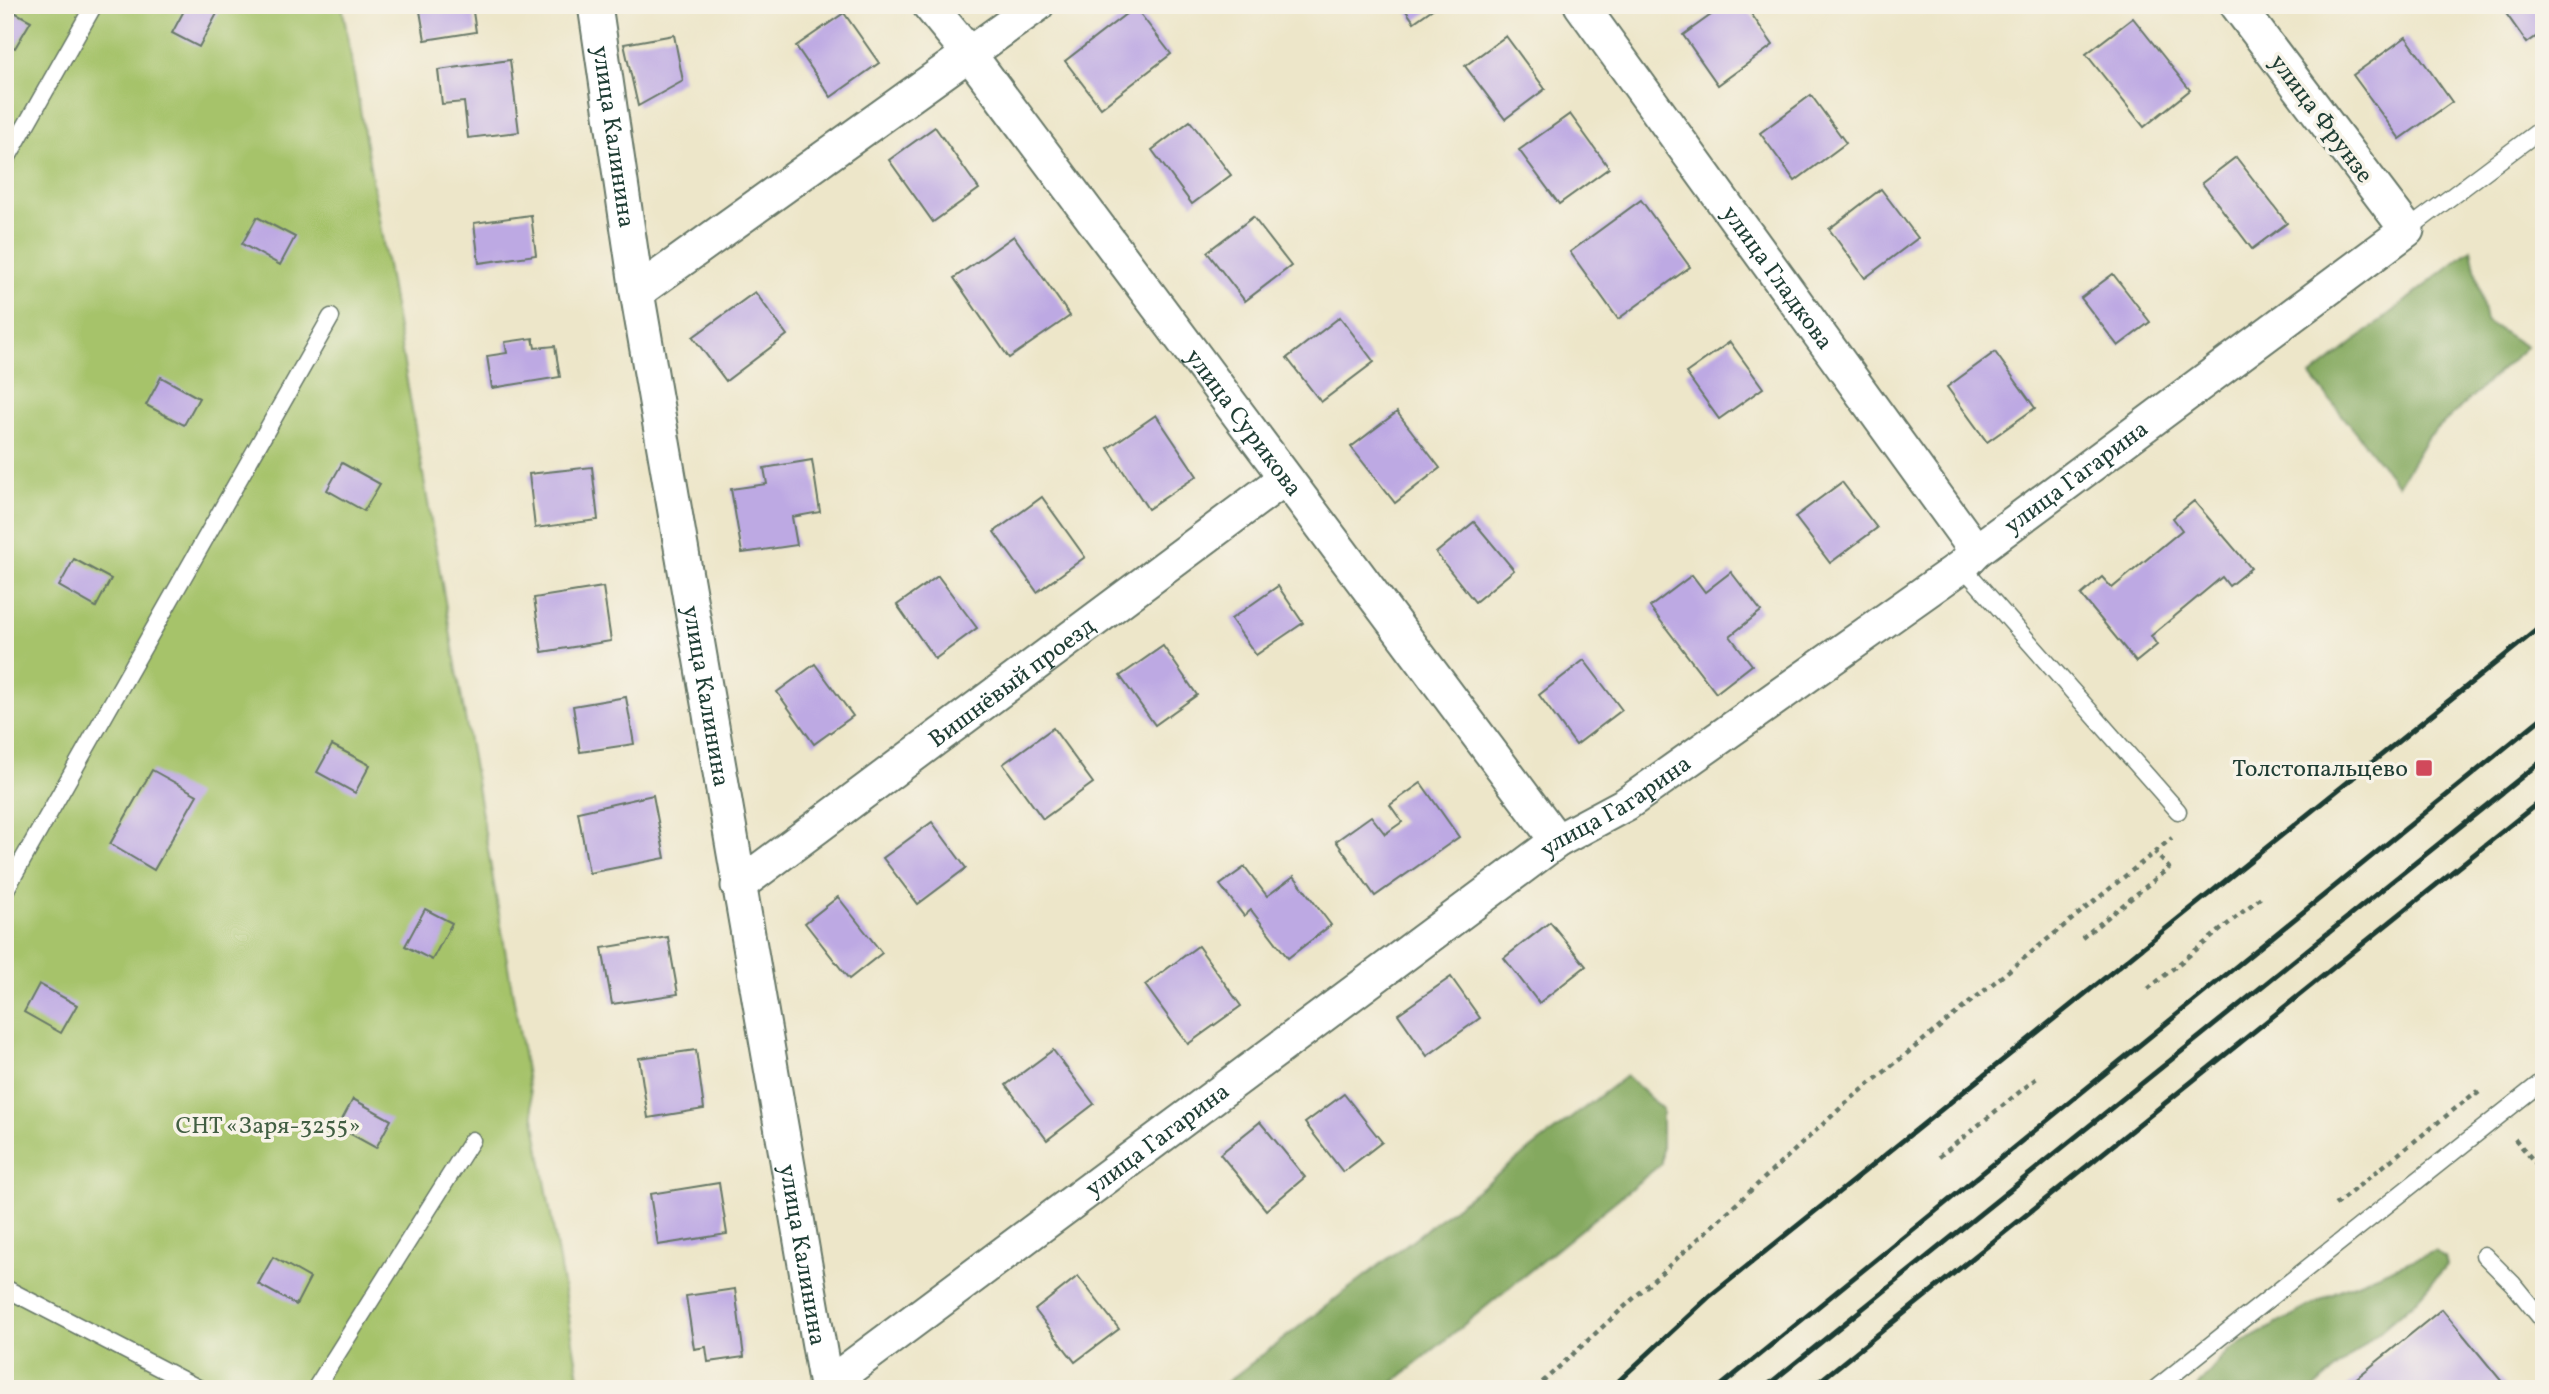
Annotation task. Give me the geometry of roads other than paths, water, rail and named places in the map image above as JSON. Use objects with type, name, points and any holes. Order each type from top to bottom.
[{"type":"street","name":"улица Калинина","points":[[595,5],[637,292],[824,1387]]},
{"type":"street","name":"улица Сурикова","points":[[929,5],[970,55],[1556,841]]},
{"type":"street","points":[[637,292],[1037,5]]},
{"type":"street","name":"улица Гладкова","points":[[1581,5],[1969,558]]},
{"type":"street","name":"улица Фрунзе","points":[[2237,5],[2407,230]]},
{"type":"street","name":"улица Гагарина","points":[[824,1387],[1556,841],[1626,804],[1969,558],[2407,230]]},
{"type":"street","name":"Вишнёвый проезд","points":[[738,886],[1286,478]]},
{"type":"lane","points":[[5,162],[94,5]]},
{"type":"lane","points":[[2407,230],[2544,127]]},
{"type":"lane","points":[[5,891],[331,317]]},
{"type":"lane","points":[[1969,558],[2178,811]]},
{"type":"lane","points":[[2155,1389],[2544,1080]]},
{"type":"lane","points":[[315,1389],[472,1140]]},
{"type":"lane","points":[[2484,1255],[2513,1284],[2544,1322]]},
{"type":"lane","points":[[5,1288],[200,1389]]},
{"type":"railway","points":[[1610,1389],[1710,1296],[2544,624]]},
{"type":"railway","points":[[1717,1389],[2544,716]]},
{"type":"railway","points":[[1763,1389],[2544,759]]},
{"type":"railway","points":[[1810,1389],[2544,798]]},
{"type":"place","name":"Толстопальцево","points":[[2424,768]]},
{"type":"park label","name":"СНТ «Заря-3255»","points":[[268,1125]]}]
